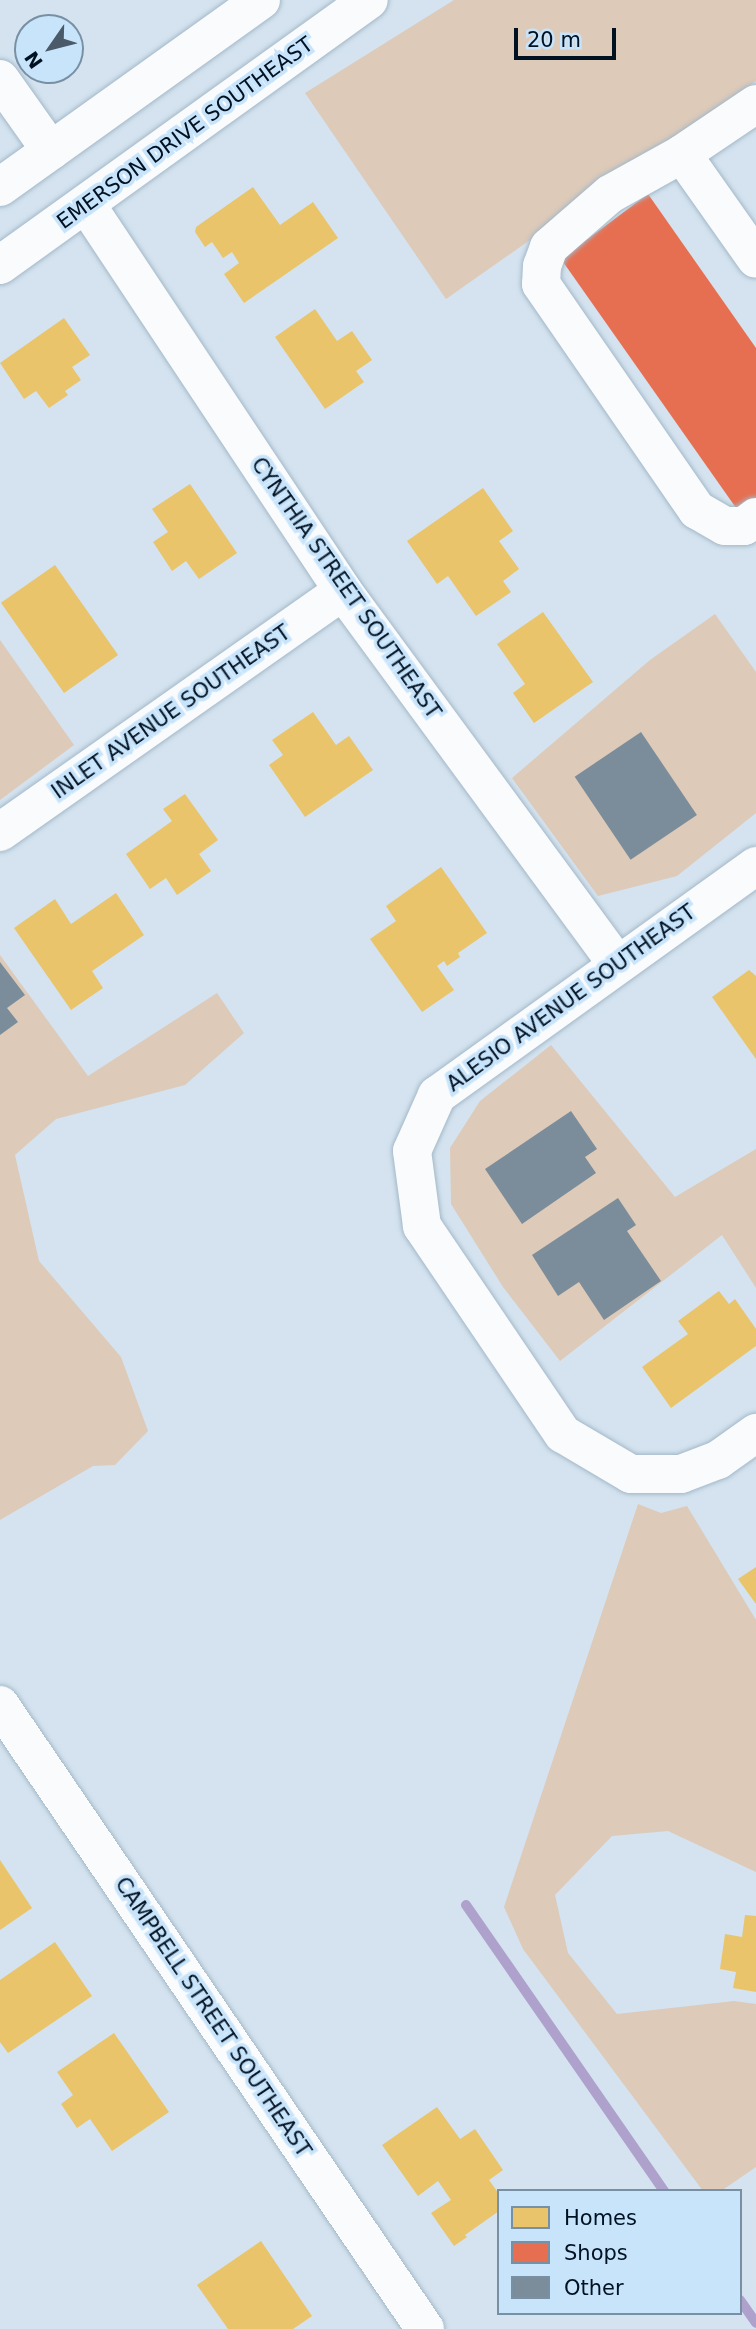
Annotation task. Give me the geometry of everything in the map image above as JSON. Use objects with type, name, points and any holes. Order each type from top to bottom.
[{"type":"street","points":[[0,187],[261,0]]},
{"type":"street","name":"EMERSON DRIVE SOUTHEAST","points":[[0,265],[369,0]]},
{"type":"street","points":[[0,79],[51,151]]},
{"type":"street","points":[[756,104],[682,154],[610,194],[549,247],[541,284],[698,510],[725,526],[744,526],[756,517]]},
{"type":"street","points":[[682,154],[756,259]]},
{"type":"street","name":"CYNTHIA STREET SOUTHEAST","points":[[86,204],[343,591],[616,963]]},
{"type":"street","name":"INLET AVENUE SOUTHEAST","points":[[0,832],[343,591]]},
{"type":"street","name":"ALESIO AVENUE SOUTHEAST","points":[[756,866],[616,963],[437,1095],[412,1151],[422,1226],[564,1434],[631,1474],[681,1474],[718,1460],[756,1433]]},
{"type":"street","name":"CAMPBELL STREET SOUTHEAST","points":[[0,1705],[425,2329]]},
{"type":"shaded area","points":[[454,0],[756,0],[756,81],[446,299],[305,93]]},
{"type":"shaded area","points":[[715,614],[756,672],[756,813],[677,876],[598,896],[512,778],[650,660]]},
{"type":"shaded area","points":[[0,640],[74,745],[0,800]]},
{"type":"shaded area","points":[[0,955],[88,1076],[217,993],[244,1033],[185,1085],[56,1119],[15,1155],[39,1261],[121,1357],[148,1431],[115,1465],[93,1466],[0,1520]]},
{"type":"shaded area","points":[[551,1045],[675,1197],[756,1149],[756,1288],[722,1235],[560,1361],[503,1287],[451,1204],[450,1148],[480,1101]]},
{"type":"shaded area","points":[[638,1504],[661,1513],[687,1506],[756,1620],[756,1872],[668,1831],[612,1836],[555,1895],[568,1953],[617,2014],[734,2001],[756,2004],[756,2167],[724,2189],[702,2189],[523,1949],[504,1907]]},
{"type":"building: Homes","points":[[253,187],[280,225],[313,202],[338,238],[244,303],[224,274],[239,263],[232,252],[223,258],[212,242],[205,247],[195,232],[196,227]]},
{"type":"building: Homes","points":[[315,309],[337,341],[352,331],[372,360],[356,371],[364,382],[325,409],[275,337]]},
{"type":"building: Homes","points":[[64,318],[90,355],[72,367],[81,380],[65,391],[68,395],[49,408],[36,391],[24,399],[0,363]]},
{"type":"building: Homes","points":[[190,484],[237,553],[199,579],[186,561],[172,571],[153,542],[168,532],[152,509]]},
{"type":"building: Homes","points":[[483,488],[513,531],[499,541],[519,569],[503,581],[511,592],[476,616],[448,576],[437,584],[407,541]]},
{"type":"building: Homes","points":[[55,565],[118,655],[64,693],[1,603]]},
{"type":"building: Homes","points":[[543,612],[593,682],[534,723],[513,693],[525,684],[497,644]]},
{"type":"building: Homes","points":[[313,712],[336,745],[349,736],[373,770],[305,817],[269,765],[283,755],[272,740]]},
{"type":"building: Homes","points":[[185,794],[218,840],[199,854],[211,871],[177,895],[166,878],[150,889],[126,854],[172,821],[163,809]]},
{"type":"building: Homes","points":[[441,867],[487,933],[458,953],[460,957],[447,966],[444,961],[437,966],[454,990],[422,1012],[370,939],[396,921],[386,906]]},
{"type":"building: Homes","points":[[116,893],[144,935],[92,971],[103,988],[71,1010],[14,928],[55,899],[71,924]]},
{"type":"building: Homes","points":[[749,970],[756,976],[756,1059],[712,997]]},
{"type":"building: Homes","points":[[719,1291],[729,1304],[735,1299],[756,1329],[756,1346],[671,1408],[642,1367],[688,1334],[678,1321]]},
{"type":"building: Homes","points":[[756,1567],[756,1604],[738,1579]]},
{"type":"building: Homes","points":[[0,1860],[32,1908],[0,1930]]},
{"type":"building: Homes","points":[[745,1915],[756,1916],[756,1992],[733,1988],[736,1972],[720,1969],[725,1934],[742,1937]]},
{"type":"building: Homes","points":[[55,1942],[92,1996],[8,2053],[0,2042],[0,1980]]},
{"type":"building: Homes","points":[[114,2033],[169,2112],[112,2151],[90,2119],[77,2128],[61,2104],[73,2095],[57,2072]]},
{"type":"building: Homes","points":[[437,2107],[460,2139],[475,2129],[503,2170],[489,2180],[497,2191],[497,2212],[454,2246],[431,2213],[451,2200],[438,2181],[418,2196],[382,2145]]},
{"type":"building: Homes","points":[[261,2241],[312,2316],[293,2329],[228,2329],[197,2285]]},
{"type":"building: Shops","points":[[648,194],[756,348],[756,504],[741,515],[561,259]]},
{"type":"building: Other","points":[[641,732],[697,815],[631,860],[575,777]]},
{"type":"building: Other","points":[[0,962],[25,995],[7,1008],[18,1022],[0,1035]]},
{"type":"building: Other","points":[[571,1111],[597,1149],[585,1157],[596,1173],[522,1224],[485,1169]]},
{"type":"building: Other","points":[[618,1198],[636,1225],[627,1231],[661,1281],[604,1320],[579,1282],[558,1296],[532,1255]]},
{"type":"waterway","points":[[466,1905],[663,2189]]},
{"type":"waterway","points":[[742,2303],[756,2323]]}]
